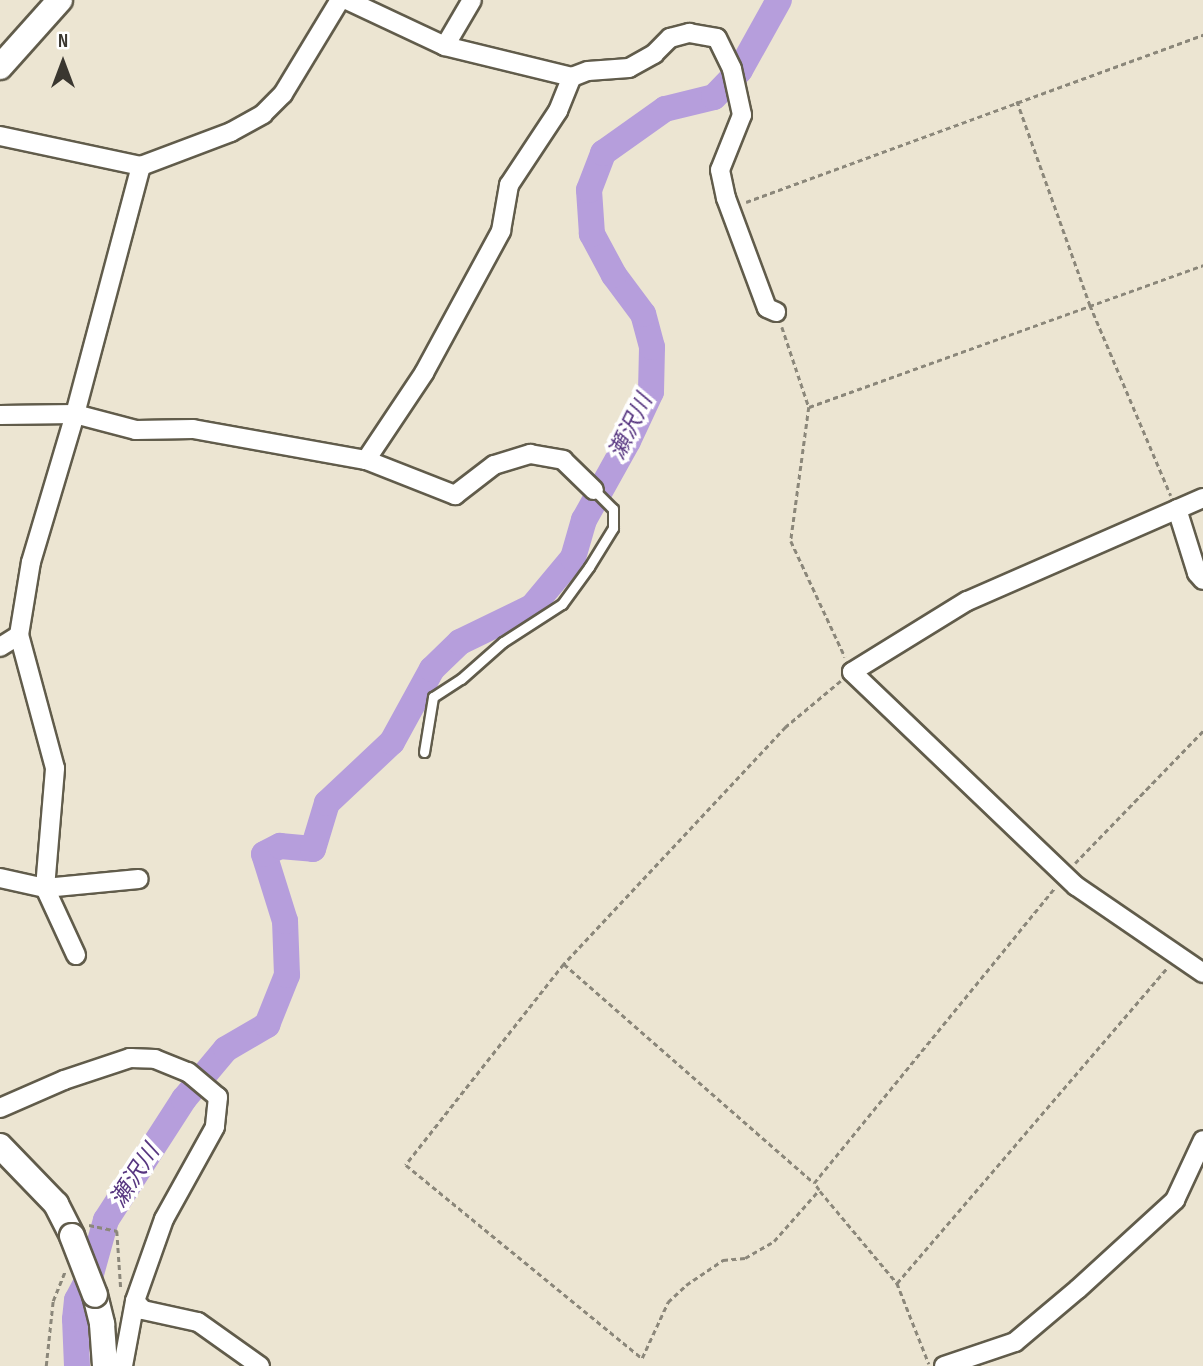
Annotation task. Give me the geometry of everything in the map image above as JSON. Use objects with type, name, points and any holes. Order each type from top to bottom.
[{"type":"main road","points":[[0,66],[60,0]]},
{"type":"main road","points":[[0,1146],[56,1204],[72,1236],[95,1296],[102,1324],[106,1366]]},
{"type":"street","points":[[0,136],[141,166],[231,132],[263,114],[284,94],[340,0]]},
{"type":"street","points":[[347,0],[445,46],[572,77],[588,71],[629,68],[654,54],[670,38],[689,33],[717,38],[732,69],[742,115],[720,170],[726,198],[767,308],[776,312]]},
{"type":"street","points":[[445,46],[472,0]]},
{"type":"street","points":[[366,460],[424,373],[494,243],[500,231],[509,185],[558,111],[572,77]]},
{"type":"street","points":[[76,955],[45,888],[55,768],[19,635],[31,562],[75,414],[141,166]]},
{"type":"street","points":[[0,415],[75,414],[136,430],[193,429],[366,460],[455,495],[494,465],[530,454],[563,460],[594,489]]},
{"type":"street","points":[[1203,498],[967,601],[852,672],[1076,886],[1203,972]]},
{"type":"street","points":[[1177,509],[1197,573],[1203,579]]},
{"type":"street","points":[[0,647],[19,635]]},
{"type":"street","points":[[0,878],[45,888],[139,879]]},
{"type":"street","points":[[0,1108],[64,1080],[130,1058],[155,1059],[188,1072],[218,1097],[215,1127],[164,1219],[135,1301],[123,1366]]},
{"type":"street","points":[[944,1366],[1015,1342],[1078,1289],[1175,1200],[1203,1140]]},
{"type":"street","points":[[135,1301],[143,1310],[198,1322],[260,1366]]},
{"type":"lane","points":[[424,752],[433,697],[461,679],[503,642],[562,604],[589,567],[613,528],[613,509],[594,489]]},
{"type":"path","points":[[740,204],[1203,35]]},
{"type":"path","points":[[1017,101],[1090,305],[1177,509]]},
{"type":"path","points":[[808,407],[1203,265]]},
{"type":"path","points":[[776,312],[808,407],[791,541],[852,672],[786,727],[564,964],[406,1166],[642,1357],[668,1302],[686,1285],[723,1260],[745,1258],[774,1241],[820,1191]]},
{"type":"path","points":[[814,1184],[1065,874],[1203,730]]},
{"type":"path","points":[[897,1283],[1177,956]]},
{"type":"path","points":[[564,964],[814,1184],[897,1283],[929,1366]]},
{"type":"waterway","name":"瀬沢川","points":[[77,1366],[77,1300],[91,1274],[106,1220],[184,1099],[226,1049],[267,1025],[287,975],[285,921],[264,854],[280,846],[313,849],[327,803],[392,742],[432,669],[460,642],[532,607],[573,558],[584,520],[628,441],[651,392],[652,347],[643,314],[614,275],[592,234],[589,190],[603,153],[665,109],[714,97],[740,70],[779,0]]}]
